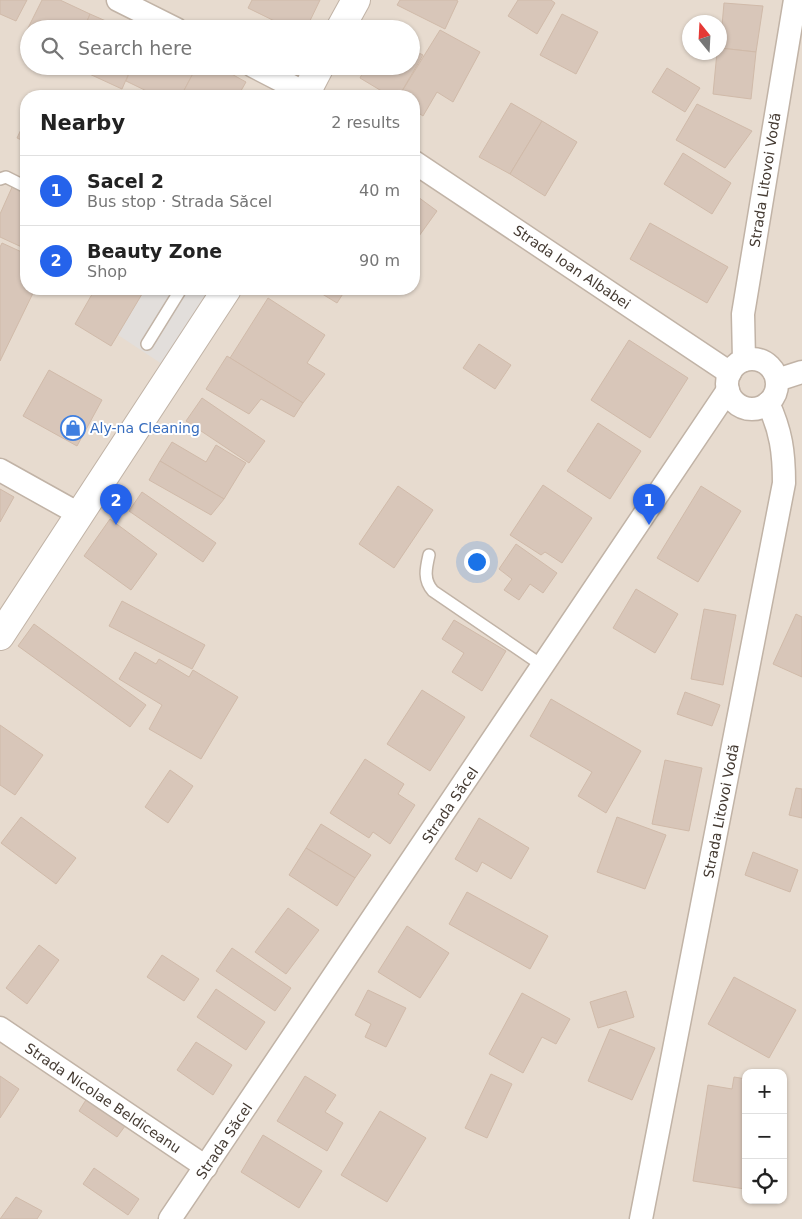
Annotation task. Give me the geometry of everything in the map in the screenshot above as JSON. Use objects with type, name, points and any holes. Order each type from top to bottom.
[{"type":"street","points":[[118,0],[158,20]]},
{"type":"street","points":[[345,20],[356,0]]},
{"type":"street","name":"Strada Litovoi Vodă","points":[[734,374],[795,0]]},
{"type":"street","points":[[270,75],[299,90]]},
{"type":"street","points":[[310,90],[316,75]]},
{"type":"street","name":"Strada Ioan Albabei","points":[[420,166],[734,374]]},
{"type":"street","points":[[0,636],[223,295]]},
{"type":"street","points":[[753,359],[769,365],[777,380],[776,392],[768,403],[753,409],[737,404],[732,398],[734,374],[753,359]]},
{"type":"street","points":[[777,380],[802,372]]},
{"type":"street","name":"Strada Săcel","points":[[170,1219],[543,666],[734,374]]},
{"type":"street","name":"Strada Litovoi Vodă","points":[[641,1219],[784,483],[784,457],[781,438],[768,403]]},
{"type":"street","points":[[0,470],[79,514]]},
{"type":"street","name":"Strada Nicolae Beldiceanu","points":[[0,1028],[206,1167]]},
{"type":"lane","points":[[0,178],[6,178],[20,184]]},
{"type":"lane","points":[[147,344],[177,295]]},
{"type":"lane","points":[[429,555],[426,574],[432,591],[543,666]]},
{"type":"shaded area","points":[[0,0],[802,0],[802,1219],[0,1219]]},
{"type":"shaded area","points":[[141,295],[213,295],[165,366],[118,335]]},
{"type":"building","points":[[0,0],[27,0],[16,21],[0,14]]},
{"type":"building","points":[[42,0],[60,0],[90,14],[88,20],[32,20]]},
{"type":"building","points":[[252,0],[320,0],[310,20],[273,20],[248,8]]},
{"type":"building","points":[[400,0],[458,1],[445,29],[397,5]]},
{"type":"building","points":[[518,0],[551,0],[555,3],[537,34],[508,16]]},
{"type":"building","points":[[724,3],[763,6],[756,52],[727,49],[727,15],[723,15]]},
{"type":"building","points":[[90,14],[104,20],[88,20]]},
{"type":"building","points":[[562,14],[598,32],[576,74],[540,55]]},
{"type":"building","points":[[440,30],[480,52],[453,102],[437,92],[423,116],[420,114],[420,90],[403,90],[412,75],[420,75],[420,62]]},
{"type":"building","points":[[727,49],[756,52],[751,99],[713,94],[716,60],[727,60]]},
{"type":"building","points":[[667,68],[700,88],[685,112],[652,92]]},
{"type":"building","points":[[92,75],[128,75],[122,89]]},
{"type":"building","points":[[128,75],[192,75],[184,90],[145,90],[126,81]]},
{"type":"building","points":[[192,75],[233,75],[246,82],[241,90],[184,90]]},
{"type":"building","points":[[362,75],[411,75],[403,90],[380,90],[360,78]]},
{"type":"building","points":[[511,103],[542,121],[510,174],[479,157]]},
{"type":"building","points":[[697,104],[752,131],[725,168],[676,140]]},
{"type":"building","points":[[542,121],[577,142],[545,196],[510,174]]},
{"type":"building","points":[[683,153],[731,183],[712,214],[664,184]]},
{"type":"building","points":[[13,185],[20,188],[20,246],[0,237],[0,214]]},
{"type":"building","points":[[420,198],[437,211],[420,235]]},
{"type":"building","points":[[650,223],[728,267],[707,303],[630,259]]},
{"type":"building","points":[[2,243],[20,251],[20,295],[32,295],[0,361],[0,247]]},
{"type":"building","points":[[92,295],[141,295],[111,346],[75,324]]},
{"type":"building","points":[[324,295],[342,295],[337,303]]},
{"type":"building","points":[[268,298],[325,335],[307,363],[325,374],[303,403],[230,358]]},
{"type":"building","points":[[629,340],[688,378],[650,438],[591,400]]},
{"type":"building","points":[[479,344],[511,365],[495,389],[463,368]]},
{"type":"building","points":[[227,356],[303,403],[294,417],[261,399],[249,414],[206,389]]},
{"type":"building","points":[[49,370],[102,400],[77,446],[23,416]]},
{"type":"building","points":[[202,398],[265,441],[249,463],[186,421]]},
{"type":"building","points":[[598,423],[641,451],[610,499],[567,471]]},
{"type":"building","points":[[172,442],[206,462],[216,445],[246,463],[224,499],[160,461]]},
{"type":"building","points":[[160,461],[224,499],[211,515],[149,480]]},
{"type":"building","points":[[543,485],[592,518],[562,563],[545,552],[541,555],[510,535]]},
{"type":"building","points":[[398,486],[433,510],[394,568],[359,544]]},
{"type":"building","points":[[701,486],[741,511],[698,582],[657,558]]},
{"type":"building","points":[[0,489],[14,497],[0,522]]},
{"type":"building","points":[[142,492],[216,543],[203,562],[129,511]]},
{"type":"building","points":[[110,519],[157,554],[131,590],[84,556]]},
{"type":"building","points":[[516,544],[557,573],[543,593],[530,584],[519,600],[504,590],[512,579],[499,569]]},
{"type":"building","points":[[636,589],[678,614],[655,653],[613,628]]},
{"type":"building","points":[[122,601],[205,645],[192,669],[109,626]]},
{"type":"building","points":[[704,609],[736,615],[723,685],[691,679]]},
{"type":"building","points":[[796,614],[802,617],[802,677],[773,664]]},
{"type":"building","points":[[454,620],[506,651],[482,691],[452,672],[464,653],[442,639]]},
{"type":"building","points":[[34,624],[146,705],[130,727],[18,646]]},
{"type":"building","points":[[135,652],[156,664],[159,659],[189,677],[193,670],[238,697],[201,759],[149,729],[162,705],[119,679]]},
{"type":"building","points":[[422,690],[465,717],[430,771],[387,744]]},
{"type":"building","points":[[685,692],[720,705],[712,726],[677,714]]},
{"type":"building","points":[[551,699],[641,751],[606,813],[578,796],[592,772],[530,736]]},
{"type":"building","points":[[0,725],[43,755],[15,795],[0,785]]},
{"type":"building","points":[[365,759],[404,784],[398,794],[415,805],[390,844],[373,832],[369,838],[330,813]]},
{"type":"building","points":[[665,760],[702,768],[689,831],[652,824]]},
{"type":"building","points":[[170,770],[193,786],[168,823],[145,807]]},
{"type":"building","points":[[796,788],[802,789],[802,818],[789,815]]},
{"type":"building","points":[[21,817],[76,858],[56,884],[1,843]]},
{"type":"building","points":[[617,817],[666,835],[645,889],[597,872]]},
{"type":"building","points":[[479,818],[529,848],[511,879],[482,862],[477,872],[455,859]]},
{"type":"building","points":[[321,824],[371,855],[355,878],[306,848]]},
{"type":"building","points":[[306,848],[355,878],[337,906],[289,875]]},
{"type":"building","points":[[753,852],[798,870],[790,892],[745,875]]},
{"type":"building","points":[[467,892],[548,936],[530,969],[449,924]]},
{"type":"building","points":[[288,908],[319,930],[286,974],[255,952]]},
{"type":"building","points":[[407,926],[449,953],[420,998],[378,972]]},
{"type":"building","points":[[39,945],[59,960],[27,1004],[6,988]]},
{"type":"building","points":[[232,948],[291,988],[275,1011],[216,971]]},
{"type":"building","points":[[162,955],[199,979],[184,1001],[147,977]]},
{"type":"building","points":[[734,977],[796,1010],[769,1058],[708,1024]]},
{"type":"building","points":[[216,989],[265,1022],[246,1050],[197,1017]]},
{"type":"building","points":[[368,990],[406,1008],[386,1047],[365,1037],[371,1024],[355,1015]]},
{"type":"building","points":[[626,991],[634,1017],[598,1028],[590,1002]]},
{"type":"building","points":[[522,993],[570,1019],[556,1044],[542,1037],[523,1073],[489,1054]]},
{"type":"building","points":[[610,1029],[655,1048],[632,1100],[588,1081]]},
{"type":"building","points":[[196,1042],[232,1065],[213,1095],[177,1070]]},
{"type":"building","points":[[491,1074],[512,1084],[487,1138],[465,1128]]},
{"type":"building","points":[[0,1076],[19,1089],[0,1118]]},
{"type":"building","points":[[305,1076],[336,1095],[325,1112],[343,1123],[327,1151],[277,1121]]},
{"type":"building","points":[[734,1077],[742,1078],[742,1189],[693,1181],[708,1085],[732,1089]]},
{"type":"building","points":[[89,1095],[128,1122],[117,1137],[79,1111]]},
{"type":"building","points":[[380,1111],[426,1138],[387,1202],[341,1175]]},
{"type":"building","points":[[263,1135],[322,1171],[299,1208],[241,1172]]},
{"type":"building","points":[[94,1168],[139,1199],[128,1215],[83,1184]]},
{"type":"building","points":[[16,1197],[42,1211],[37,1219],[0,1219]]},
{"type":"place","name":"Aly-na Cleaning","points":[[73,428]]},
{"type":"place","name":"Beauty Zone","points":[[116,525]]},
{"type":"place","name":"Sacel 2","points":[[649,525]]}]
